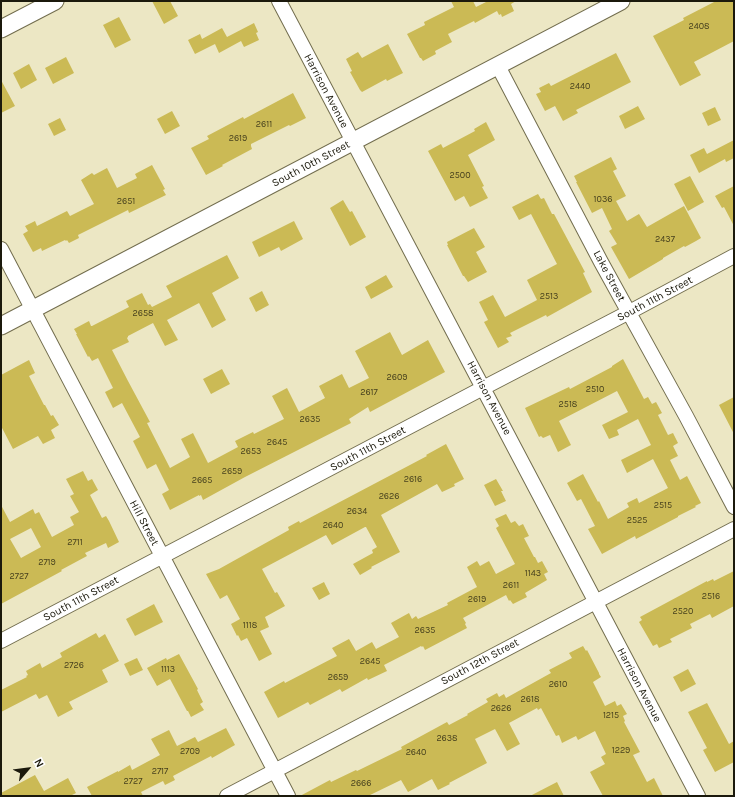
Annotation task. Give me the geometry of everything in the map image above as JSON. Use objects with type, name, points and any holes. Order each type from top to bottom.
[{"type":"main road","points":[[1,29],[55,1]]},
{"type":"main road","name":"South 10th Street","points":[[1,326],[621,1]]},
{"type":"street","name":"Harrison Avenue","points":[[279,1],[698,796]]},
{"type":"street","name":"Lake Street","points":[[498,66],[604,268],[734,506]]},
{"type":"street","name":"Hill Street","points":[[1,249],[288,796]]},
{"type":"street","name":"South 11th Street","points":[[1,641],[734,256]]},
{"type":"street","name":"South 12th Street","points":[[227,796],[734,529]]},
{"type":"building","points":[[152,1],[170,1],[178,16],[164,24]]},
{"type":"building","points":[[451,1],[473,1],[476,7],[488,1],[516,1],[511,4],[514,11],[502,17],[497,11],[475,23],[474,21],[448,34],[452,42],[435,51],[436,54],[423,61],[407,34],[425,25],[424,22],[454,7]]},
{"type":"building","points":[[716,1],[734,1],[734,41],[694,62],[701,75],[680,86],[653,36]]},
{"type":"building","points":[[119,17],[131,40],[115,48],[103,25]]},
{"type":"building","points":[[254,23],[258,32],[256,33],[259,40],[244,47],[241,41],[219,53],[215,44],[195,54],[188,40],[200,34],[202,39],[222,28],[227,37]]},
{"type":"building","points":[[388,44],[403,73],[387,81],[386,79],[362,92],[350,72],[352,71],[346,59],[358,52],[362,58]]},
{"type":"building","points":[[616,53],[631,82],[576,110],[578,113],[563,121],[555,106],[545,111],[536,94],[541,92],[539,88],[549,83],[551,86]]},
{"type":"building","points":[[66,57],[74,73],[53,84],[45,68]]},
{"type":"building","points":[[29,64],[37,80],[21,89],[13,73]]},
{"type":"building","points":[[1,80],[15,106],[1,113]]},
{"type":"building","points":[[293,93],[306,118],[251,144],[252,149],[206,175],[191,148],[209,139],[207,136],[243,117],[244,119]]},
{"type":"building","points":[[638,106],[645,119],[625,129],[619,116]]},
{"type":"building","points":[[715,107],[721,120],[708,126],[702,113]]},
{"type":"building","points":[[172,111],[180,126],[165,134],[157,119]]},
{"type":"building","points":[[60,118],[66,130],[54,136],[48,124]]},
{"type":"building","points":[[486,122],[495,140],[468,155],[484,186],[482,187],[488,198],[470,207],[464,196],[455,201],[428,151],[441,144],[443,148],[475,131],[474,129]]},
{"type":"building","points":[[734,140],[734,158],[726,162],[725,159],[699,173],[690,155],[704,148],[707,154]]},
{"type":"building","points":[[611,157],[617,169],[613,171],[626,196],[616,201],[627,221],[639,214],[647,227],[684,206],[701,238],[685,247],[684,246],[629,279],[611,247],[617,244],[609,231],[612,229],[602,208],[592,213],[574,176]]},
{"type":"building","points":[[152,165],[165,189],[163,190],[166,195],[129,213],[128,210],[78,235],[79,238],[69,243],[65,240],[42,251],[41,248],[33,252],[23,234],[28,231],[25,226],[35,221],[37,226],[67,211],[70,216],[94,204],[81,180],[92,173],[94,175],[107,168],[117,188],[137,178],[135,174]]},
{"type":"building","points":[[690,176],[704,202],[688,211],[674,184]]},
{"type":"building","points":[[734,186],[734,226],[724,207],[722,208],[715,196]]},
{"type":"building","points":[[538,194],[541,199],[544,198],[552,214],[554,214],[585,272],[583,273],[592,292],[547,317],[546,315],[510,333],[512,336],[506,338],[509,342],[498,348],[484,322],[488,320],[479,302],[493,295],[505,317],[537,300],[527,280],[557,264],[531,214],[519,220],[512,207]]},
{"type":"building","points":[[343,200],[350,212],[352,211],[366,237],[350,246],[330,208]]},
{"type":"building","points":[[294,221],[303,239],[281,251],[279,247],[259,257],[252,242]]},
{"type":"building","points":[[474,228],[485,247],[476,252],[487,272],[468,282],[463,276],[447,245],[447,242]]},
{"type":"building","points":[[227,255],[239,278],[212,293],[226,320],[212,328],[199,303],[167,320],[178,340],[165,346],[153,323],[128,336],[127,338],[129,342],[112,350],[150,422],[147,423],[170,468],[190,457],[181,439],[193,433],[208,463],[238,447],[235,441],[253,432],[254,434],[284,419],[272,396],[287,388],[299,412],[325,398],[319,386],[342,374],[349,388],[369,378],[355,351],[390,332],[402,355],[428,340],[445,372],[370,412],[368,407],[349,419],[351,423],[203,500],[201,495],[199,495],[170,510],[162,494],[169,490],[156,464],[147,469],[133,441],[140,437],[122,403],[113,408],[105,392],[113,388],[98,358],[92,361],[89,356],[88,357],[74,329],[89,321],[92,326],[129,307],[126,301],[142,293],[148,305],[150,304],[152,307],[172,297],[166,286]]},
{"type":"building","points":[[386,275],[393,287],[371,299],[365,287]]},
{"type":"building","points":[[262,291],[269,305],[256,312],[249,298]]},
{"type":"building","points":[[623,359],[644,399],[648,397],[652,404],[656,402],[662,413],[658,415],[668,435],[673,433],[678,443],[673,446],[678,456],[670,460],[680,480],[687,476],[701,503],[636,539],[635,536],[602,554],[588,529],[595,526],[581,499],[577,501],[567,483],[583,474],[608,519],[629,507],[627,503],[637,498],[639,503],[668,488],[653,459],[627,473],[621,460],[651,445],[638,419],[617,430],[619,435],[609,439],[602,425],[628,412],[617,391],[559,421],[571,445],[558,452],[550,435],[543,438],[541,436],[539,437],[525,408],[569,387],[570,389],[612,367]]},
{"type":"building","points":[[29,360],[35,373],[29,376],[44,405],[59,425],[51,430],[55,438],[43,444],[38,436],[13,449],[1,426],[1,375]]},
{"type":"building","points":[[222,369],[230,384],[211,394],[203,379]]},
{"type":"building","points":[[734,397],[734,434],[719,405]]},
{"type":"building","points":[[446,444],[464,479],[454,484],[455,486],[442,492],[437,484],[381,515],[400,552],[371,567],[372,568],[360,575],[353,564],[373,553],[372,550],[377,547],[365,527],[332,545],[326,535],[262,569],[275,593],[277,592],[285,606],[265,617],[269,627],[260,631],[272,654],[259,661],[247,638],[241,641],[231,624],[240,619],[227,595],[220,599],[206,574],[219,569],[289,530],[288,527],[299,521],[300,523],[427,456],[426,455]]},
{"type":"building","points":[[83,471],[88,481],[92,479],[98,490],[90,495],[102,518],[106,516],[119,542],[108,548],[106,543],[85,553],[87,556],[1,604],[1,505],[10,522],[33,509],[35,514],[39,512],[52,537],[74,525],[70,517],[79,512],[70,496],[74,494],[66,479]],"holes":[[[31,528],[41,547],[21,558],[10,539]]]},
{"type":"building","points":[[496,479],[503,491],[501,491],[506,501],[495,506],[484,485]]},
{"type":"building","points":[[506,514],[511,523],[515,521],[519,526],[523,524],[529,536],[524,538],[538,563],[542,561],[548,572],[544,574],[547,580],[525,593],[527,597],[513,604],[510,600],[509,601],[506,595],[463,618],[467,628],[425,650],[423,646],[421,646],[384,665],[387,671],[368,680],[367,678],[342,692],[340,689],[310,705],[308,702],[278,718],[264,692],[284,681],[285,683],[337,656],[332,648],[349,639],[356,651],[372,642],[376,649],[399,637],[391,623],[409,613],[412,619],[416,616],[418,619],[448,605],[447,603],[477,587],[467,567],[477,561],[480,566],[489,561],[496,574],[515,564],[496,528],[499,526],[495,519]]},
{"type":"building","points":[[734,571],[734,606],[712,618],[710,614],[690,624],[692,628],[670,639],[672,642],[659,648],[657,644],[653,646],[639,622],[642,620],[640,617],[707,581],[713,579],[714,581]]},
{"type":"building","points":[[324,582],[330,594],[319,600],[312,588]]},
{"type":"building","points":[[154,604],[163,622],[135,636],[126,619]]},
{"type":"building","points":[[96,633],[99,638],[105,634],[119,661],[102,670],[108,682],[69,702],[73,709],[58,717],[47,695],[39,699],[36,694],[1,712],[1,690],[27,677],[26,676],[28,675],[26,671],[40,663],[42,668],[62,657],[60,653]]},
{"type":"building","points":[[583,646],[586,651],[587,650],[601,677],[593,682],[605,706],[615,701],[617,706],[621,704],[627,714],[623,716],[624,722],[640,752],[633,755],[647,782],[654,778],[663,796],[603,796],[590,772],[605,764],[601,757],[606,754],[595,731],[578,740],[576,736],[562,743],[559,735],[556,736],[541,708],[538,710],[537,708],[509,723],[520,744],[507,751],[495,729],[475,739],[487,763],[438,790],[432,779],[408,792],[401,780],[368,796],[300,796],[330,780],[331,782],[356,770],[357,771],[402,749],[401,747],[447,722],[449,725],[488,702],[486,699],[497,693],[499,697],[504,694],[506,698],[551,673],[549,670],[572,658],[569,653]]},
{"type":"building","points":[[179,654],[198,689],[197,690],[203,702],[200,704],[204,710],[191,717],[170,679],[157,686],[147,668],[166,658],[167,660]]},
{"type":"building","points":[[137,658],[143,670],[130,676],[124,664]]},
{"type":"building","points":[[688,669],[696,684],[681,692],[673,677]]},
{"type":"building","points":[[707,703],[729,744],[734,741],[734,762],[715,772],[703,750],[707,748],[688,712]]},
{"type":"building","points":[[226,728],[235,745],[212,758],[211,756],[173,776],[175,780],[165,785],[163,781],[141,792],[143,796],[92,796],[87,787],[130,765],[132,770],[160,755],[151,739],[169,730],[177,746],[195,737],[198,742]]},
{"type":"building","points":[[35,775],[44,791],[68,778],[76,793],[70,796],[1,796],[1,793]]},
{"type":"building","points":[[557,782],[564,796],[530,796]]}]
